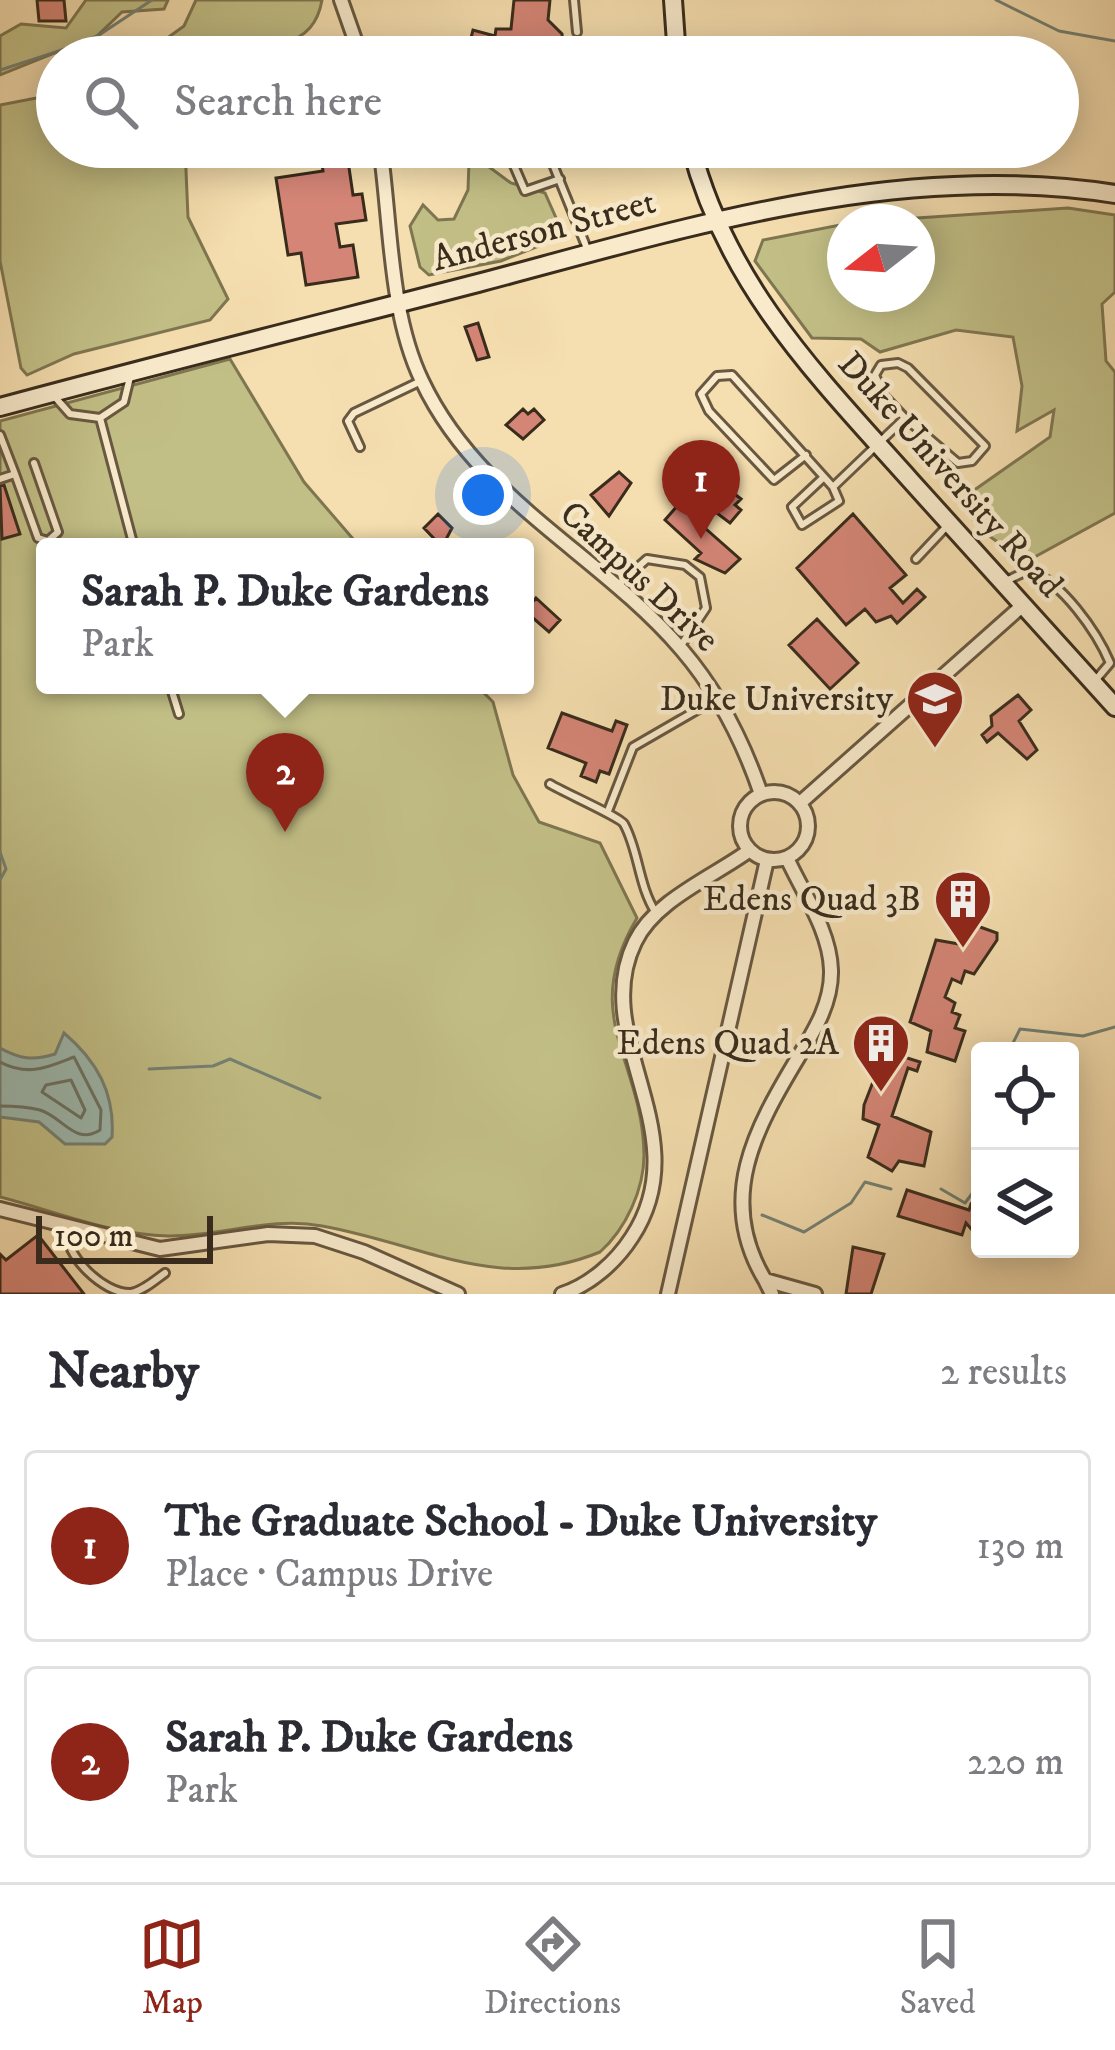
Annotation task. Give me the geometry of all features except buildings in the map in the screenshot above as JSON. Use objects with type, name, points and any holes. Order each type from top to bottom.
[{"type":"street","points":[[341,0],[354,36]]},
{"type":"street","points":[[673,0],[676,36]]},
{"type":"street","name":"Campus Drive","points":[[383,168],[401,302],[422,381],[473,459],[680,647],[718,698],[761,794]]},
{"type":"street","name":"Duke University Road","points":[[697,168],[713,221],[759,305],[1115,707]]},
{"type":"street","name":"Anderson Street","points":[[0,406],[713,221],[904,187],[1039,187],[1115,194]]},
{"type":"street","points":[[800,803],[1023,604]]},
{"type":"street","points":[[782,792],[800,803],[808,834],[788,858],[766,860],[750,850],[740,819],[761,794],[782,792]]},
{"type":"street","points":[[568,1293],[629,1242],[654,1187],[656,1141],[623,990],[631,952],[656,914],[750,850]]},
{"type":"street","points":[[772,1294],[745,1243],[743,1179],[766,1116],[822,1015],[831,973],[821,930],[788,858]]},
{"type":"street","points":[[668,1294],[766,860]]},
{"type":"street","points":[[0,1209],[160,1249],[268,1234],[315,1237],[364,1252],[458,1294]]},
{"type":"street","points":[[765,1280],[815,1294]]},
{"type":"lane","points":[[574,0],[577,32]]},
{"type":"lane","points":[[515,168],[524,191],[560,179]]},
{"type":"lane","points":[[556,168],[589,254]]},
{"type":"lane","points":[[898,363],[908,368],[986,446],[972,461],[958,463],[905,418],[877,384],[874,375],[881,365],[898,363]]},
{"type":"lane","points":[[53,393],[70,414],[100,418],[124,402],[129,373]]},
{"type":"lane","points":[[806,455],[778,479],[770,477],[709,411],[701,394],[716,376],[732,375],[806,455],[833,487],[839,500],[802,525],[792,507],[824,477]]},
{"type":"lane","points":[[360,447],[348,421],[354,413],[422,381]]},
{"type":"lane","points":[[100,418],[132,538]]},
{"type":"lane","points":[[833,487],[905,418]]},
{"type":"lane","points":[[0,435],[38,538]]},
{"type":"lane","points":[[34,463],[58,532],[51,538]]},
{"type":"lane","points":[[0,479],[15,474]]},
{"type":"lane","points":[[916,559],[950,523]]},
{"type":"lane","points":[[616,589],[646,559],[694,572],[707,592],[696,628],[680,647]]},
{"type":"lane","points":[[1004,583],[1030,570],[1042,574],[1097,636],[1110,667],[1093,683]]},
{"type":"lane","points":[[173,694],[179,715]]},
{"type":"lane","points":[[608,811],[633,747],[718,698]]},
{"type":"lane","points":[[550,784],[575,802],[608,811],[623,822],[634,866],[656,914]]},
{"type":"lane","points":[[67,1224],[66,1238],[79,1261],[118,1291],[136,1292],[165,1273]]},
{"type":"shaded area","points":[[86,0],[168,0],[164,9],[122,12],[97,36],[36,36],[36,61],[0,75],[0,36],[21,24],[66,28]]},
{"type":"shaded area","points":[[196,0],[322,0],[317,17],[300,36],[170,36],[184,26]]},
{"type":"shaded area","points":[[36,98],[36,168],[186,168],[188,217],[228,299],[210,320],[74,354],[27,375],[21,368],[0,261],[0,105]]},
{"type":"shaded area","points":[[469,168],[491,168],[511,183],[545,193],[564,236],[501,261],[429,275],[420,267],[410,226],[423,205],[438,220],[454,219],[468,190]]},
{"type":"shaded area","points":[[1068,208],[1115,215],[1115,292],[1102,304],[1106,361],[1115,372],[1115,513],[1029,560],[980,528],[963,498],[1050,437],[1054,410],[1017,431],[1022,386],[1013,337],[956,330],[880,352],[861,339],[812,338],[755,261],[763,240],[827,228],[827,312],[935,312],[935,217]]},
{"type":"shaded area","points":[[230,359],[304,482],[352,538],[36,538],[36,694],[485,694],[493,702],[513,775],[539,822],[600,843],[637,918],[620,953],[613,1011],[641,1122],[644,1155],[637,1195],[600,1252],[563,1264],[495,1267],[302,1224],[147,1235],[0,1197],[0,421]]},
{"type":"water","points":[[64,1033],[86,1055],[107,1092],[112,1137],[105,1144],[65,1144],[39,1122],[0,1117],[0,1048],[27,1058],[47,1056],[55,1054]]},
{"type":"waterway","points":[[98,36],[152,0]]},
{"type":"waterway","points":[[996,0],[1059,31],[1115,41]]},
{"type":"waterway","points":[[0,70],[36,58]]},
{"type":"waterway","points":[[0,852],[6,869],[0,880]]},
{"type":"waterway","points":[[1014,1042],[1020,1029],[1083,1036],[1115,1027]]},
{"type":"waterway","points":[[149,1069],[213,1066],[230,1059],[320,1098]]},
{"type":"waterway","points":[[762,1215],[804,1232],[851,1203],[865,1182],[891,1189]]},
{"type":"waterway","points":[[941,1189],[965,1203],[971,1195]]},
{"type":"place","name":"The Graduate School - Duke University","points":[[701,539]]},
{"type":"place","name":"Duke University","points":[[935,750]]},
{"type":"place","name":"Sarah P. Duke Gardens","points":[[285,832]]},
{"type":"place","name":"Edens Quad 3B","points":[[963,950]]},
{"type":"place","name":"Edens Quad 2A","points":[[881,1094]]}]
